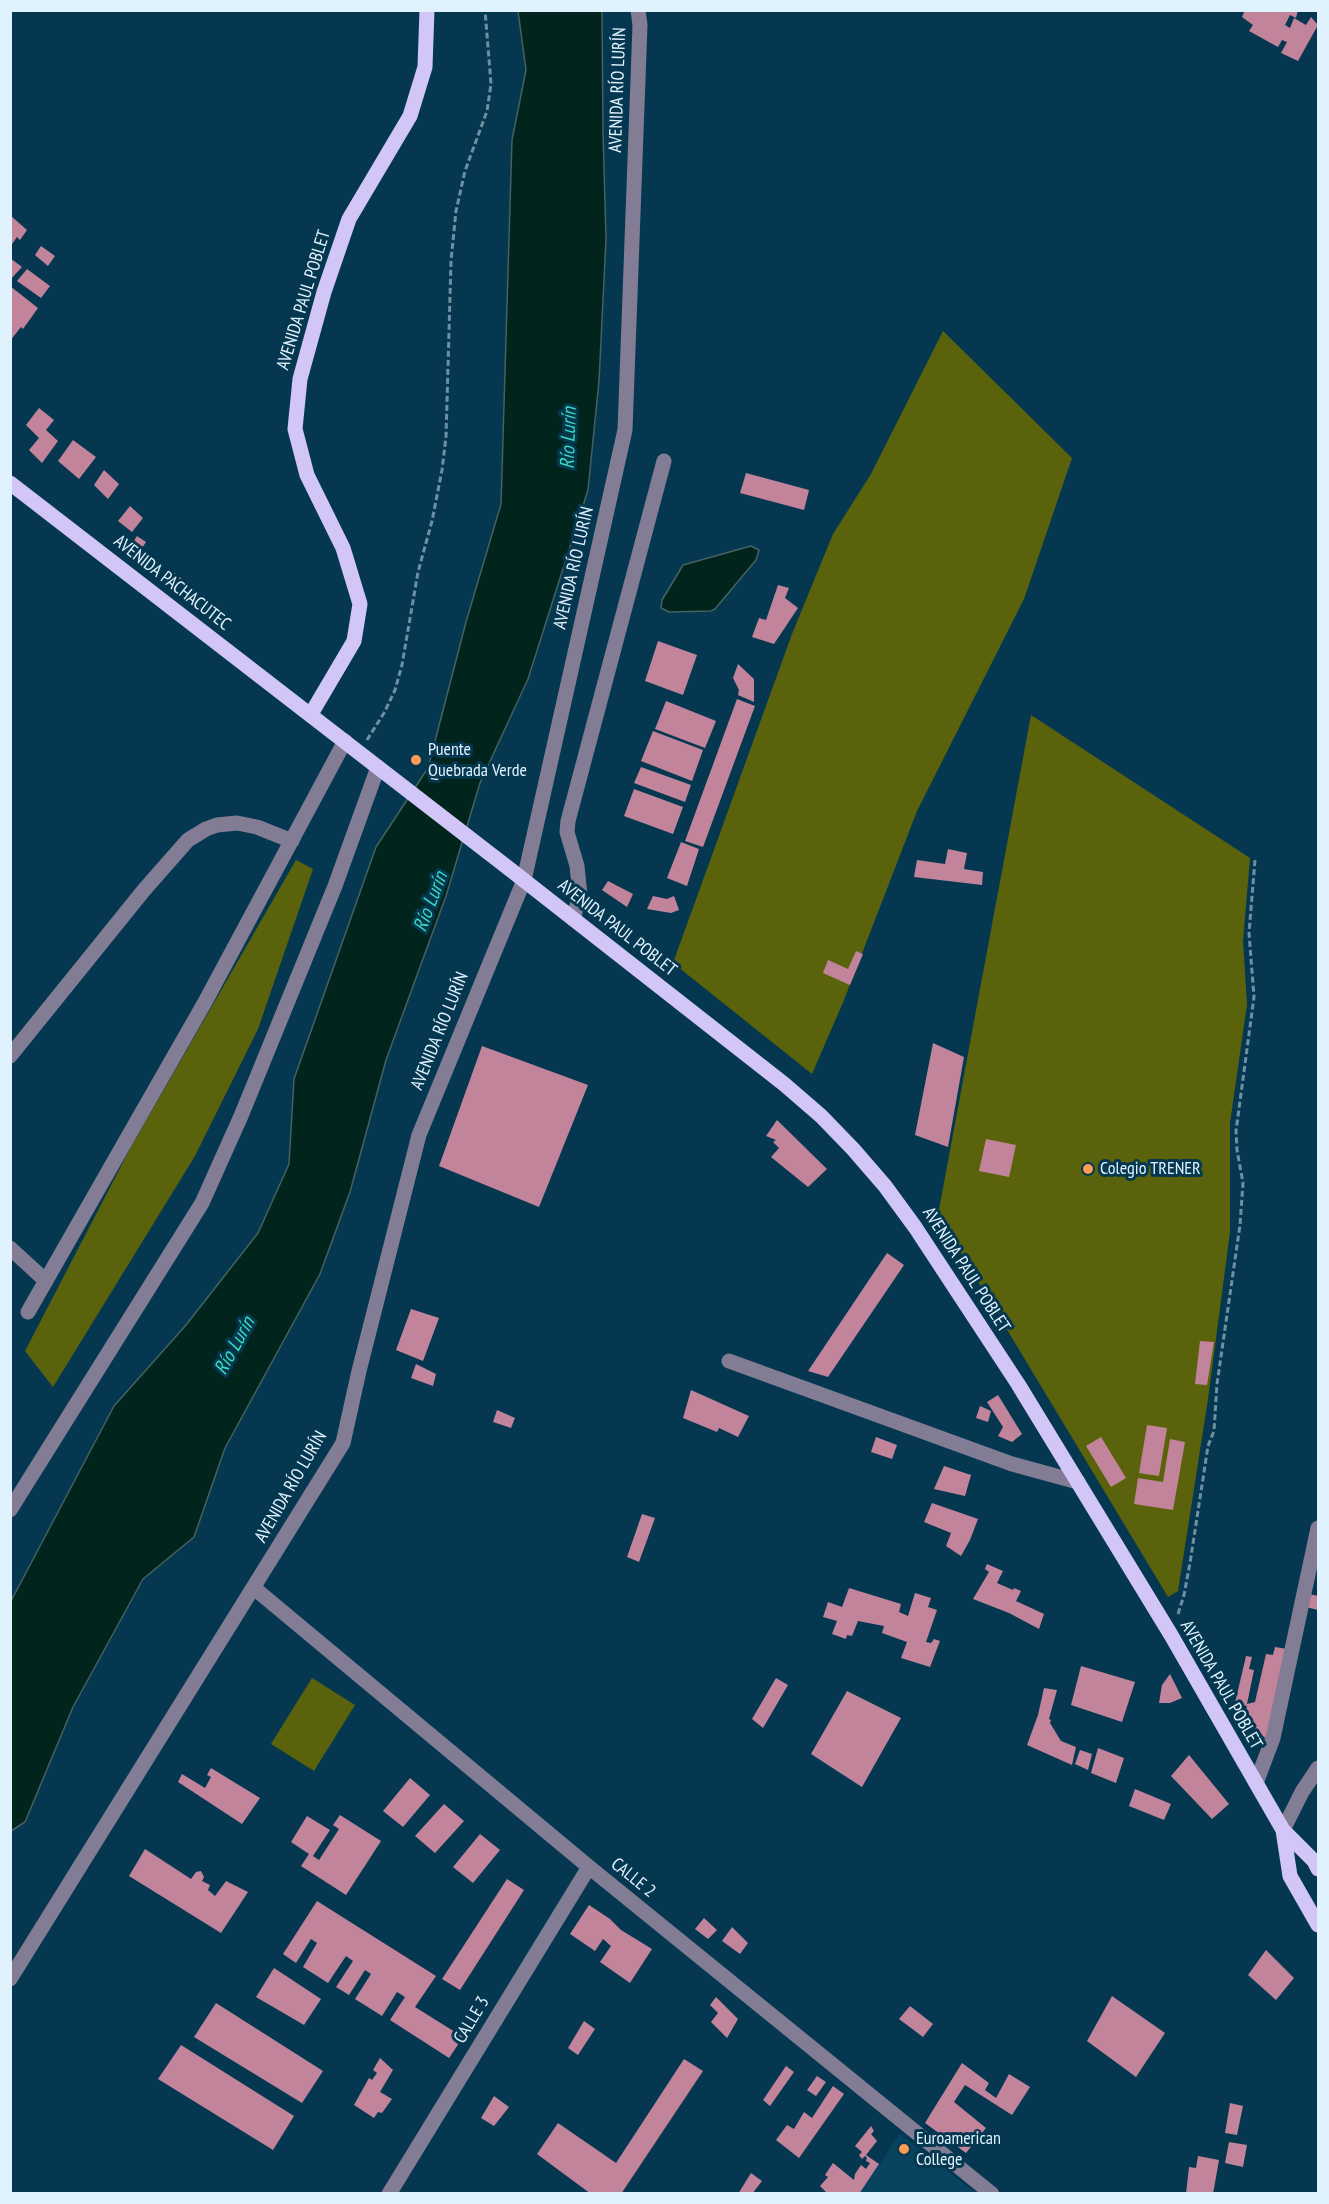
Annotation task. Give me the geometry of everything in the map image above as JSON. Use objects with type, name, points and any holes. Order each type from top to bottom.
[{"type":"main road","name":"AVENIDA PAUL POBLET","points":[[428,10],[425,67],[410,116],[349,219],[324,292],[300,379],[295,429],[307,475],[343,548],[360,604],[354,641],[311,714],[784,1084],[821,1116],[853,1149],[885,1186],[915,1227],[1018,1384],[1171,1635],[1283,1830],[1314,1861],[1318,1869]]},
{"type":"main road","name":"AVENIDA PACHACUTEC","points":[[10,483],[311,714]]},
{"type":"main road","name":"AVENIDA PAUL POBLET","points":[[1283,1830],[1290,1876],[1318,1925]]},
{"type":"street","name":"AVENIDA RÍO LURÍN","points":[[10,1979],[343,1443],[419,1135],[524,880],[625,430],[640,25],[638,10]]},
{"type":"street","points":[[573,919],[580,895],[577,866],[567,832],[568,821],[664,461]]},
{"type":"street","points":[[28,1312],[205,1002],[345,741]]},
{"type":"street","points":[[10,1510],[202,1203],[241,1116],[335,886],[378,766]]},
{"type":"street","points":[[10,1056],[144,890],[188,840],[217,825],[237,823],[257,827],[292,841]]},
{"type":"street","points":[[10,1248],[46,1281]]},
{"type":"street","points":[[729,1361],[1012,1464],[1078,1482]]},
{"type":"street","points":[[1256,1783],[1273,1738],[1318,1528]]},
{"type":"street","name":"CALLE 2","points":[[254,1588],[589,1867],[992,2193]]},
{"type":"street","points":[[1283,1830],[1302,1792],[1318,1768]]},
{"type":"street","name":"CALLE 3","points":[[389,2193],[589,1867]]},
{"type":"path","points":[[360,752],[395,690],[402,665],[418,572],[432,521],[442,470],[446,437],[451,261],[456,211],[465,171],[487,111],[491,84],[485,10]]},
{"type":"path","points":[[1171,1635],[1184,1595],[1201,1484],[1208,1446],[1214,1431],[1217,1383],[1240,1225],[1243,1183],[1236,1131],[1254,997],[1249,933],[1255,860]]},
{"type":"shaded area","name":"Euroamerican College","points":[[900,2134],[976,2193],[859,2194]]},
{"type":"green space","points":[[943,331],[1072,458],[1024,599],[917,811],[844,1000],[812,1074],[673,963],[792,634],[833,534],[871,474]]},
{"type":"green space","name":"Colegio TRENER","points":[[1031,715],[1250,858],[1243,941],[1247,1004],[1230,1123],[1230,1232],[1208,1399],[1178,1591],[1168,1597],[938,1215]]},
{"type":"green space","points":[[296,860],[313,869],[258,1029],[195,1156],[53,1387],[25,1351],[131,1147]]},
{"type":"green space","points":[[312,1678],[355,1705],[314,1771],[271,1744]]},
{"type":"water","name":"Río Lurín","points":[[518,11],[602,11],[606,239],[599,381],[588,490],[528,679],[480,783],[446,896],[386,1060],[350,1192],[320,1274],[225,1448],[194,1537],[143,1579],[73,1707],[25,1822],[11,1831],[11,1601],[114,1406],[186,1325],[258,1233],[289,1164],[294,1079],[376,847],[428,768],[466,622],[501,504],[512,140],[526,70]]},
{"type":"water","points":[[751,546],[759,550],[756,560],[715,609],[669,612],[661,608],[662,600],[683,565]]},
{"type":"building","points":[[1245,10],[1298,10],[1296,18],[1290,15],[1285,25],[1290,28],[1294,18],[1306,25],[1311,17],[1318,25],[1298,61],[1281,53],[1287,42],[1282,40],[1278,47],[1249,31],[1253,25],[1242,17]]},
{"type":"building","points":[[10,215],[27,230],[20,240],[17,237],[10,247]]},
{"type":"building","points":[[41,246],[55,256],[48,266],[35,255]]},
{"type":"building","points":[[10,258],[22,267],[10,280]]},
{"type":"building","points":[[27,269],[50,286],[41,298],[17,281]]},
{"type":"building","points":[[10,286],[38,308],[23,329],[21,327],[10,341]]},
{"type":"building","points":[[39,408],[54,420],[46,430],[58,441],[42,463],[29,450],[39,438],[26,425]]},
{"type":"building","points":[[73,440],[96,457],[79,479],[58,461]]},
{"type":"building","points":[[104,470],[119,484],[108,499],[94,485]]},
{"type":"building","points":[[746,473],[809,490],[804,510],[740,493]]},
{"type":"building","points":[[130,506],[143,518],[132,532],[118,521]]},
{"type":"building","points":[[137,536],[146,542],[140,551],[132,544]]},
{"type":"building","points":[[170,569],[182,579],[179,588],[164,576]]},
{"type":"building","points":[[778,585],[789,588],[785,598],[798,608],[774,644],[752,637],[759,618],[766,620]]},
{"type":"building","points":[[658,641],[697,655],[683,695],[645,681]]},
{"type":"building","points":[[738,664],[754,679],[754,702],[738,695],[739,690],[733,678]]},
{"type":"building","points":[[737,699],[755,706],[703,847],[685,841]]},
{"type":"building","points":[[666,701],[716,721],[705,748],[655,729]]},
{"type":"building","points":[[653,731],[703,750],[692,781],[641,761]]},
{"type":"building","points":[[641,767],[691,785],[685,802],[634,783]]},
{"type":"building","points":[[634,789],[683,807],[673,834],[624,816]]},
{"type":"building","points":[[681,842],[699,849],[687,886],[667,878]]},
{"type":"building","points":[[948,849],[967,853],[964,869],[983,872],[982,885],[914,877],[917,860],[945,864]]},
{"type":"building","points":[[608,881],[633,894],[627,907],[602,890]]},
{"type":"building","points":[[653,896],[667,899],[674,896],[679,910],[671,913],[647,909]]},
{"type":"building","points":[[856,951],[863,954],[850,985],[823,973],[828,960],[848,969]]},
{"type":"building","points":[[933,1043],[964,1057],[948,1147],[915,1135]]},
{"type":"building","points":[[482,1046],[588,1085],[539,1207],[439,1166]]},
{"type":"building","points":[[777,1120],[827,1169],[808,1187],[771,1157],[779,1148],[773,1142],[776,1140],[766,1136]]},
{"type":"building","points":[[986,1139],[1016,1145],[1009,1177],[979,1171]]},
{"type":"building","points":[[887,1253],[904,1265],[828,1377],[808,1371]]},
{"type":"building","points":[[411,1309],[439,1318],[423,1361],[396,1350]]},
{"type":"building","points":[[1200,1341],[1214,1342],[1207,1385],[1195,1384]]},
{"type":"building","points":[[416,1364],[436,1374],[433,1386],[411,1378]]},
{"type":"building","points":[[691,1390],[749,1416],[738,1437],[719,1428],[717,1432],[683,1418]]},
{"type":"building","points":[[998,1395],[1022,1434],[1012,1442],[998,1436],[1003,1427],[987,1402]]},
{"type":"building","points":[[980,1406],[991,1411],[988,1422],[976,1418]]},
{"type":"building","points":[[497,1410],[515,1418],[511,1428],[493,1422]]},
{"type":"building","points":[[1147,1425],[1167,1428],[1159,1476],[1139,1473]]},
{"type":"building","points":[[876,1437],[897,1445],[892,1459],[871,1452]]},
{"type":"building","points":[[1101,1437],[1126,1478],[1111,1487],[1086,1446]]},
{"type":"building","points":[[1170,1439],[1185,1442],[1173,1510],[1134,1504],[1138,1478],[1163,1482]]},
{"type":"building","points":[[944,1466],[971,1475],[965,1496],[934,1489]]},
{"type":"building","points":[[932,1503],[978,1519],[961,1556],[946,1546],[951,1533],[924,1522]]},
{"type":"building","points":[[642,1514],[655,1518],[639,1562],[627,1557]]},
{"type":"building","points":[[987,1564],[1003,1571],[997,1583],[1021,1591],[1016,1601],[1044,1614],[1039,1629],[1009,1613],[973,1599],[989,1572],[985,1569]]},
{"type":"building","points":[[849,1588],[901,1604],[899,1612],[908,1616],[915,1593],[931,1598],[928,1607],[937,1610],[926,1642],[931,1643],[934,1639],[940,1641],[930,1667],[901,1658],[907,1642],[882,1633],[884,1626],[858,1621],[852,1636],[847,1635],[846,1639],[832,1634],[837,1621],[823,1617],[828,1602],[842,1607]]},
{"type":"building","points":[[1309,1594],[1318,1596],[1318,1610],[1306,1607]]},
{"type":"building","points":[[1275,1647],[1287,1649],[1268,1741],[1244,1717],[1247,1706],[1235,1703],[1246,1656],[1252,1657],[1249,1669],[1254,1670],[1247,1704],[1255,1702],[1266,1654],[1273,1655]]},
{"type":"building","points":[[1081,1666],[1135,1682],[1122,1722],[1071,1705]]},
{"type":"building","points":[[1170,1674],[1182,1698],[1170,1703],[1159,1703],[1162,1685]]},
{"type":"building","points":[[776,1678],[788,1685],[763,1728],[752,1719]]},
{"type":"building","points":[[1044,1688],[1057,1690],[1049,1719],[1061,1741],[1076,1747],[1072,1765],[1027,1745],[1038,1715]]},
{"type":"building","points":[[847,1691],[901,1718],[862,1787],[811,1754]]},
{"type":"building","points":[[1098,1748],[1124,1758],[1116,1783],[1091,1773]]},
{"type":"building","points":[[1080,1750],[1092,1754],[1088,1770],[1075,1764]]},
{"type":"building","points":[[1189,1755],[1229,1804],[1212,1819],[1171,1776]]},
{"type":"building","points":[[211,1768],[260,1798],[242,1824],[178,1782],[182,1774],[205,1788],[211,1777],[207,1775]]},
{"type":"building","points":[[410,1778],[430,1795],[403,1827],[383,1811]]},
{"type":"building","points":[[1135,1789],[1171,1804],[1164,1820],[1129,1806]]},
{"type":"building","points":[[444,1804],[464,1821],[435,1853],[415,1836]]},
{"type":"building","points":[[340,1815],[381,1841],[346,1895],[301,1866],[309,1854],[291,1842],[307,1816],[330,1830],[313,1856],[319,1860],[339,1829],[333,1825]]},
{"type":"building","points":[[480,1834],[500,1850],[473,1883],[453,1867]]},
{"type":"building","points":[[145,1849],[191,1879],[196,1872],[201,1871],[204,1877],[202,1881],[210,1885],[208,1890],[215,1896],[226,1881],[248,1892],[221,1933],[129,1876]]},
{"type":"building","points":[[507,1879],[524,1890],[460,1990],[442,1979]]},
{"type":"building","points":[[317,1901],[436,1976],[415,2007],[463,2037],[449,2058],[390,2020],[405,1997],[397,1992],[382,2016],[355,1999],[371,1974],[365,1970],[349,1995],[336,1987],[353,1961],[346,1956],[328,1983],[303,1967],[317,1943],[311,1939],[296,1963],[283,1954]]},
{"type":"building","points":[[589,1905],[610,1919],[621,1930],[652,1949],[630,1983],[600,1962],[611,1946],[603,1939],[595,1951],[570,1934]]},
{"type":"building","points":[[704,1918],[717,1930],[708,1939],[695,1929]]},
{"type":"building","points":[[732,1927],[748,1943],[740,1954],[722,1941]]},
{"type":"building","points":[[1266,1950],[1294,1978],[1276,2000],[1248,1975]]},
{"type":"building","points":[[274,1968],[321,1999],[304,2025],[256,1997]]},
{"type":"building","points":[[1112,1996],[1165,2033],[1136,2077],[1087,2041]]},
{"type":"building","points":[[716,1997],[738,2019],[727,2038],[711,2022],[718,2013],[710,2005]]},
{"type":"building","points":[[216,2003],[323,2071],[302,2103],[194,2037]]},
{"type":"building","points":[[910,2006],[933,2024],[923,2037],[899,2019]]},
{"type":"building","points":[[584,2021],[595,2029],[578,2055],[568,2048]]},
{"type":"building","points":[[181,2045],[294,2116],[273,2150],[158,2079]]},
{"type":"building","points":[[380,2058],[393,2070],[380,2092],[392,2099],[382,2113],[378,2112],[374,2118],[354,2105],[369,2078],[372,2080],[377,2073],[373,2070]]},
{"type":"building","points":[[684,2059],[703,2071],[621,2194],[591,2194],[537,2154],[558,2123],[616,2163]]},
{"type":"building","points":[[962,2063],[989,2083],[985,2090],[996,2098],[1009,2074],[1030,2087],[1012,2115],[965,2085],[954,2102],[986,2128],[966,2153],[925,2123]]},
{"type":"building","points":[[786,2066],[794,2072],[770,2106],[763,2100]]},
{"type":"building","points":[[817,2076],[826,2082],[816,2096],[807,2090]]},
{"type":"building","points":[[833,2086],[844,2094],[799,2158],[776,2140],[787,2125],[794,2129],[804,2112],[812,2118]]},
{"type":"building","points":[[494,2096],[509,2107],[494,2126],[481,2118]]},
{"type":"building","points":[[1230,2103],[1243,2106],[1237,2135],[1225,2133]]},
{"type":"building","points":[[871,2126],[874,2131],[871,2134],[877,2141],[866,2155],[879,2164],[859,2194],[828,2194],[820,2186],[828,2177],[825,2175],[833,2163],[854,2180],[861,2165],[866,2169],[870,2163],[866,2161],[865,2156],[862,2159],[859,2155],[862,2152],[855,2146]]},
{"type":"building","points":[[1229,2142],[1247,2145],[1243,2167],[1225,2163]]},
{"type":"building","points":[[1198,2156],[1219,2160],[1213,2194],[1186,2194],[1189,2167],[1196,2168]]},
{"type":"building","points":[[751,2173],[762,2181],[752,2194],[738,2194]]},
{"type":"place","name":"Puente Quebrada Verde","points":[[416,760]]},
{"type":"place","name":"Colegio TRENER","points":[[1088,1169]]},
{"type":"place","name":"Euroamerican College","points":[[904,2149]]}]
